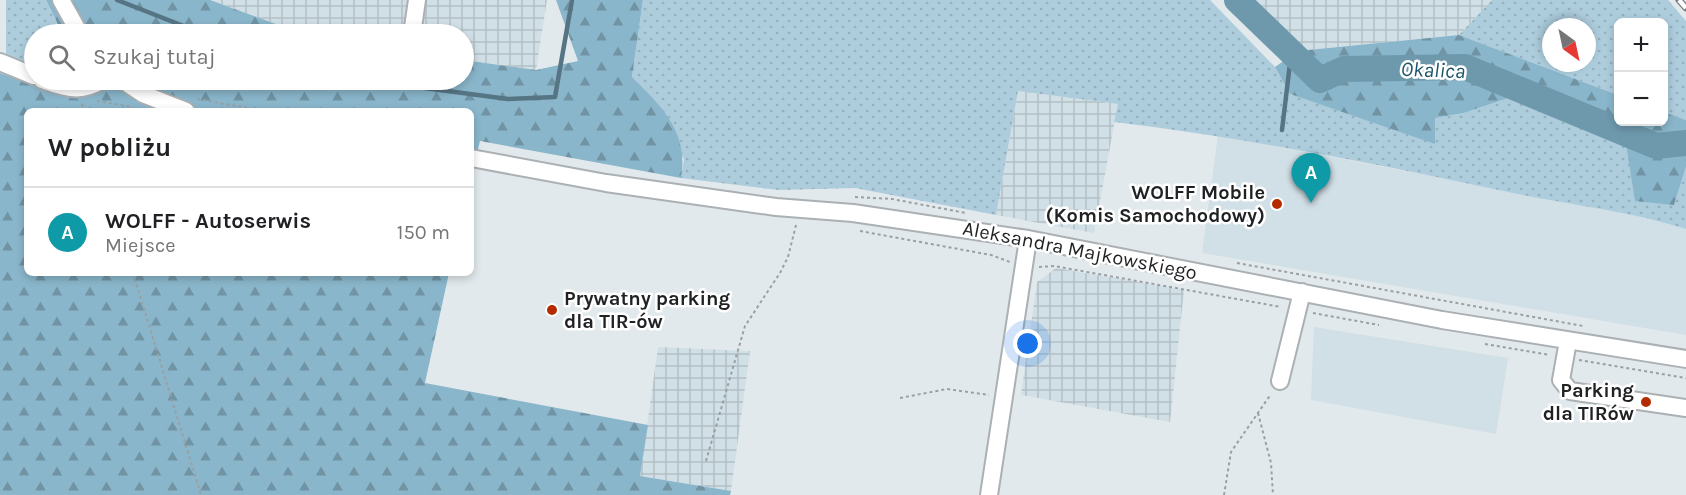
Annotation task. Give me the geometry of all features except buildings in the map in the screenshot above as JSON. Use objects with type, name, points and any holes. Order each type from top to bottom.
[{"type":"street","points":[[61,0],[74,24]]},
{"type":"street","points":[[413,24],[417,0]]},
{"type":"street","points":[[0,62],[24,72]]},
{"type":"street","points":[[137,90],[143,94],[188,104]]},
{"type":"street","name":"Aleksandra Majkowskiego","points":[[474,159],[606,183],[854,213],[1028,238],[1568,341],[1686,359]]},
{"type":"street","points":[[989,495],[1028,238]]},
{"type":"street","points":[[1280,381],[1302,292]]},
{"type":"street","points":[[1568,341],[1561,380],[1570,391],[1686,408]]},
{"type":"path","points":[[96,90],[96,100],[134,107]]},
{"type":"path","points":[[82,104],[83,108]]},
{"type":"path","points":[[188,104],[232,108]]},
{"type":"path","points":[[706,461],[744,326],[788,257],[798,208]]},
{"type":"path","points":[[134,276],[201,495]]},
{"type":"path","points":[[1224,495],[1232,452],[1280,381]]},
{"type":"path","points":[[900,398],[947,389],[1004,397]]},
{"type":"path","points":[[1258,413],[1271,463],[1273,495]]},
{"type":"shaded area","points":[[6,0],[46,0],[57,24],[24,24],[24,67],[6,57]]},
{"type":"shaded area","points":[[210,0],[547,0],[536,70],[474,61],[474,24],[276,24]]},
{"type":"shaded area","points":[[643,0],[1210,0],[1275,67],[1290,94],[1435,143],[1435,118],[1464,113],[1517,95],[1626,143],[1674,205],[1686,167],[1686,229],[1622,213],[1314,153],[1114,122],[1118,104],[1018,91],[996,215],[855,188],[779,190],[681,178],[684,159],[632,77]]},
{"type":"shaded area","points":[[1252,0],[1492,0],[1459,35],[1298,51]]},
{"type":"shaded area","points":[[1492,0],[1668,0],[1686,21],[1686,120],[1668,113],[1668,18],[1614,18],[1614,93],[1557,72],[1596,72],[1596,18],[1542,18],[1542,66],[1459,35]]},
{"type":"shaded area","points":[[1018,91],[1118,104],[1094,233],[996,215]]},
{"type":"shaded area","points":[[1218,135],[1659,220],[1686,229],[1686,335],[1202,253]]},
{"type":"shaded area","points":[[1056,268],[1184,290],[1170,422],[1021,395],[1037,282]]},
{"type":"shaded area","points":[[1314,327],[1508,358],[1496,434],[1311,400]]},
{"type":"shaded area","points":[[658,347],[750,351],[731,491],[640,476]]},
{"type":"green space","points":[[46,0],[210,0],[276,24],[58,24]]},
{"type":"green space","points":[[556,0],[643,0],[632,77],[671,121],[681,147],[681,178],[480,141],[474,165],[474,108],[24,108],[24,276],[448,276],[425,383],[648,425],[640,476],[731,491],[730,495],[0,495],[0,73],[24,81],[24,90],[474,90],[474,61],[536,70],[578,61]]},
{"type":"green space","points":[[1459,35],[1542,66],[1542,72],[1557,72],[1614,93],[1614,126],[1668,126],[1668,113],[1686,120],[1686,167],[1674,205],[1635,201],[1626,143],[1517,95],[1464,113],[1435,118],[1435,144],[1290,94],[1275,67],[1298,51]]},
{"type":"waterway","points":[[117,0],[178,24]]},
{"type":"waterway","points":[[440,90],[508,99],[555,97],[572,0]]},
{"type":"waterway","name":"Okalica","points":[[1237,0],[1320,80],[1344,69],[1465,67],[1656,146],[1686,143]]},
{"type":"waterway","points":[[1282,130],[1291,55]]},
{"type":"railway","points":[[1679,0],[1686,8]]},
{"type":"place","name":"WOLFF - Autoserwis","points":[[1311,203]]},
{"type":"place","name":"WOLFF Mobile (Komis Samochodowy)","points":[[1277,204]]},
{"type":"place","name":"Prywatny parking dla TIR-ów","points":[[552,310]]},
{"type":"place","name":"Parking dla TIRów","points":[[1646,402]]}]
